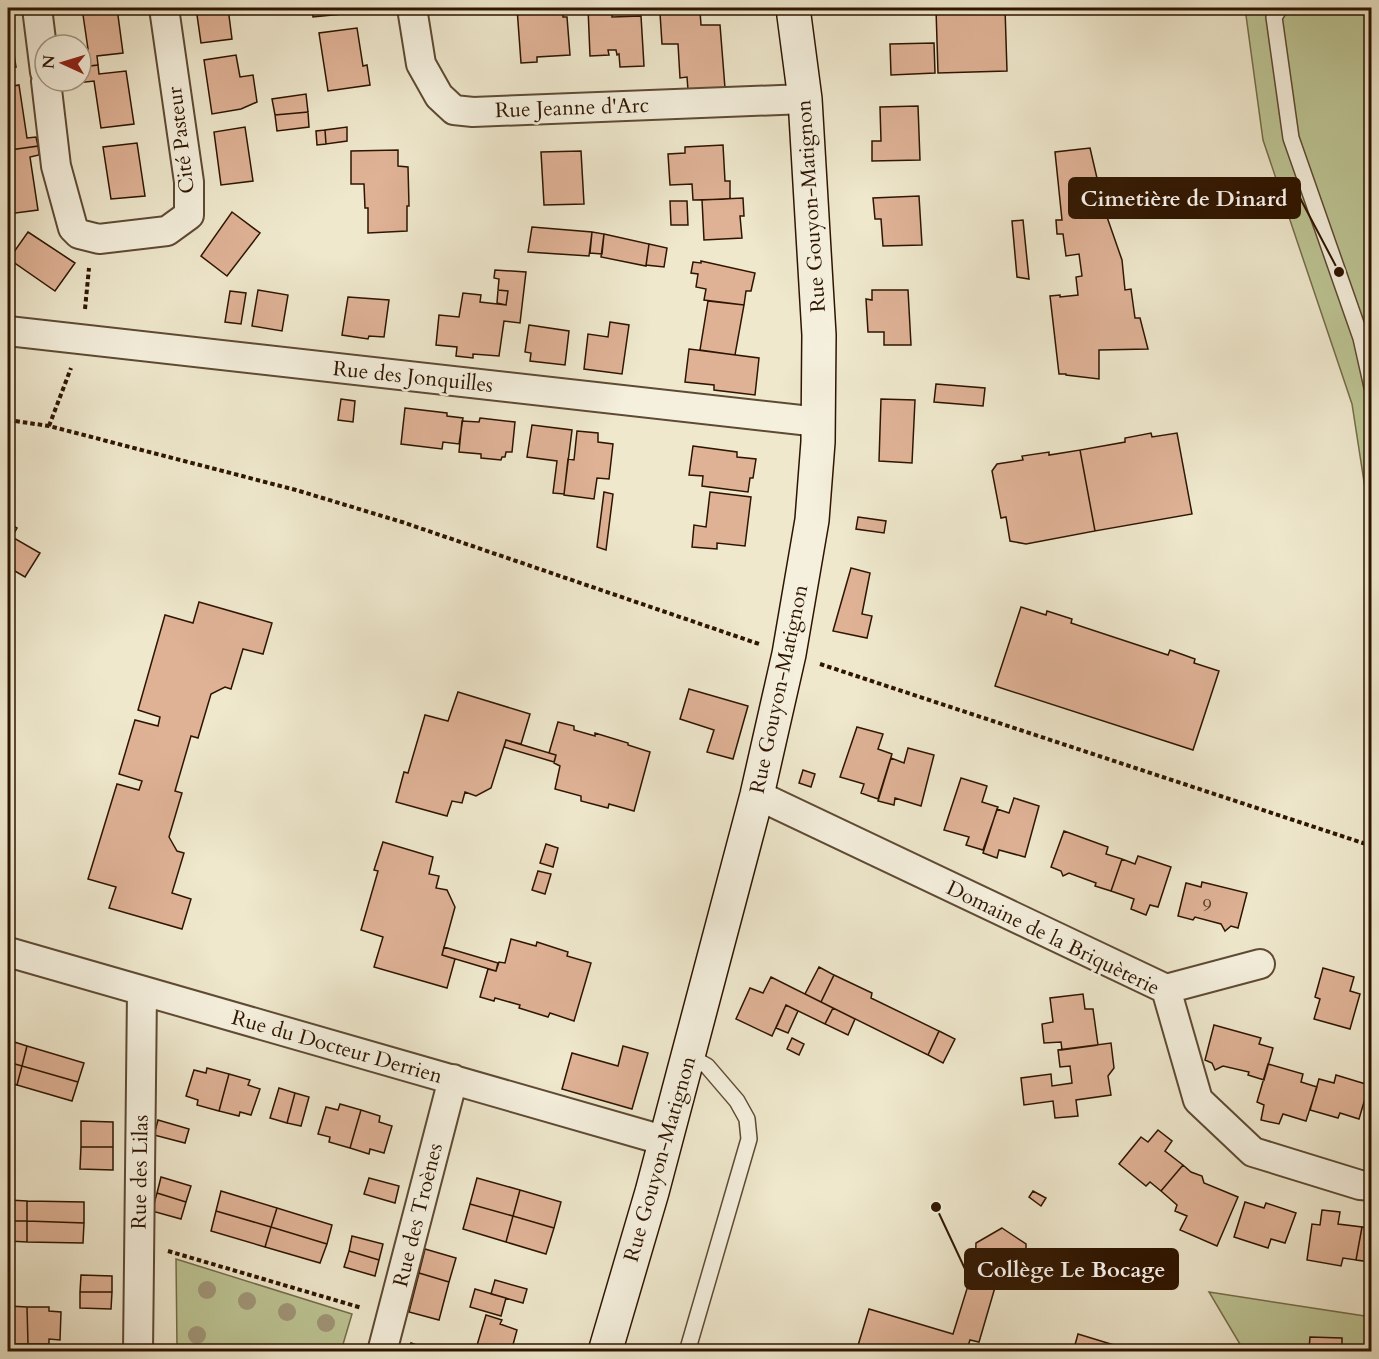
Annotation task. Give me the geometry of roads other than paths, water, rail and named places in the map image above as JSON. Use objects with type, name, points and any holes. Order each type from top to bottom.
[{"type":"main road","name":"Rue Gouyon-Matignon","points":[[606,1352],[666,1141],[757,795],[789,654],[812,520],[819,422],[819,334],[805,99],[793,8]]},
{"type":"street","points":[[37,8],[40,33]]},
{"type":"street","name":"Cité Pasteur","points":[[47,93],[56,166],[73,228],[80,234],[99,239],[168,231],[189,215],[189,182],[164,8]]},
{"type":"street","name":"Rue Jeanne d'Arc","points":[[412,8],[421,64],[439,96],[454,110],[473,112],[805,99]]},
{"type":"street","name":"Rue des Jonquilles","points":[[8,332],[819,422]]},
{"type":"street","name":"Domaine de la Briquèterie","points":[[757,795],[1166,989],[1198,1100],[1253,1152],[1360,1185],[1371,1186]]},
{"type":"street","name":"Rue du Docteur Derrien","points":[[8,952],[666,1141]]},
{"type":"street","points":[[1166,989],[1260,964]]},
{"type":"street","name":"Rue des Lilas","points":[[138,1352],[142,992]]},
{"type":"street","name":"Rue des Troènes","points":[[382,1352],[453,1079]]},
{"type":"lane","points":[[1280,8],[1274,17],[1291,138],[1366,337],[1371,387]]},
{"type":"lane","points":[[687,1352],[749,1139],[747,1119],[737,1101],[707,1066],[689,1056]]},
{"type":"place","name":"Cimetière de Dinard","points":[[1339,272]]},
{"type":"place","name":"Collège Le Bocage","points":[[936,1207]]}]
